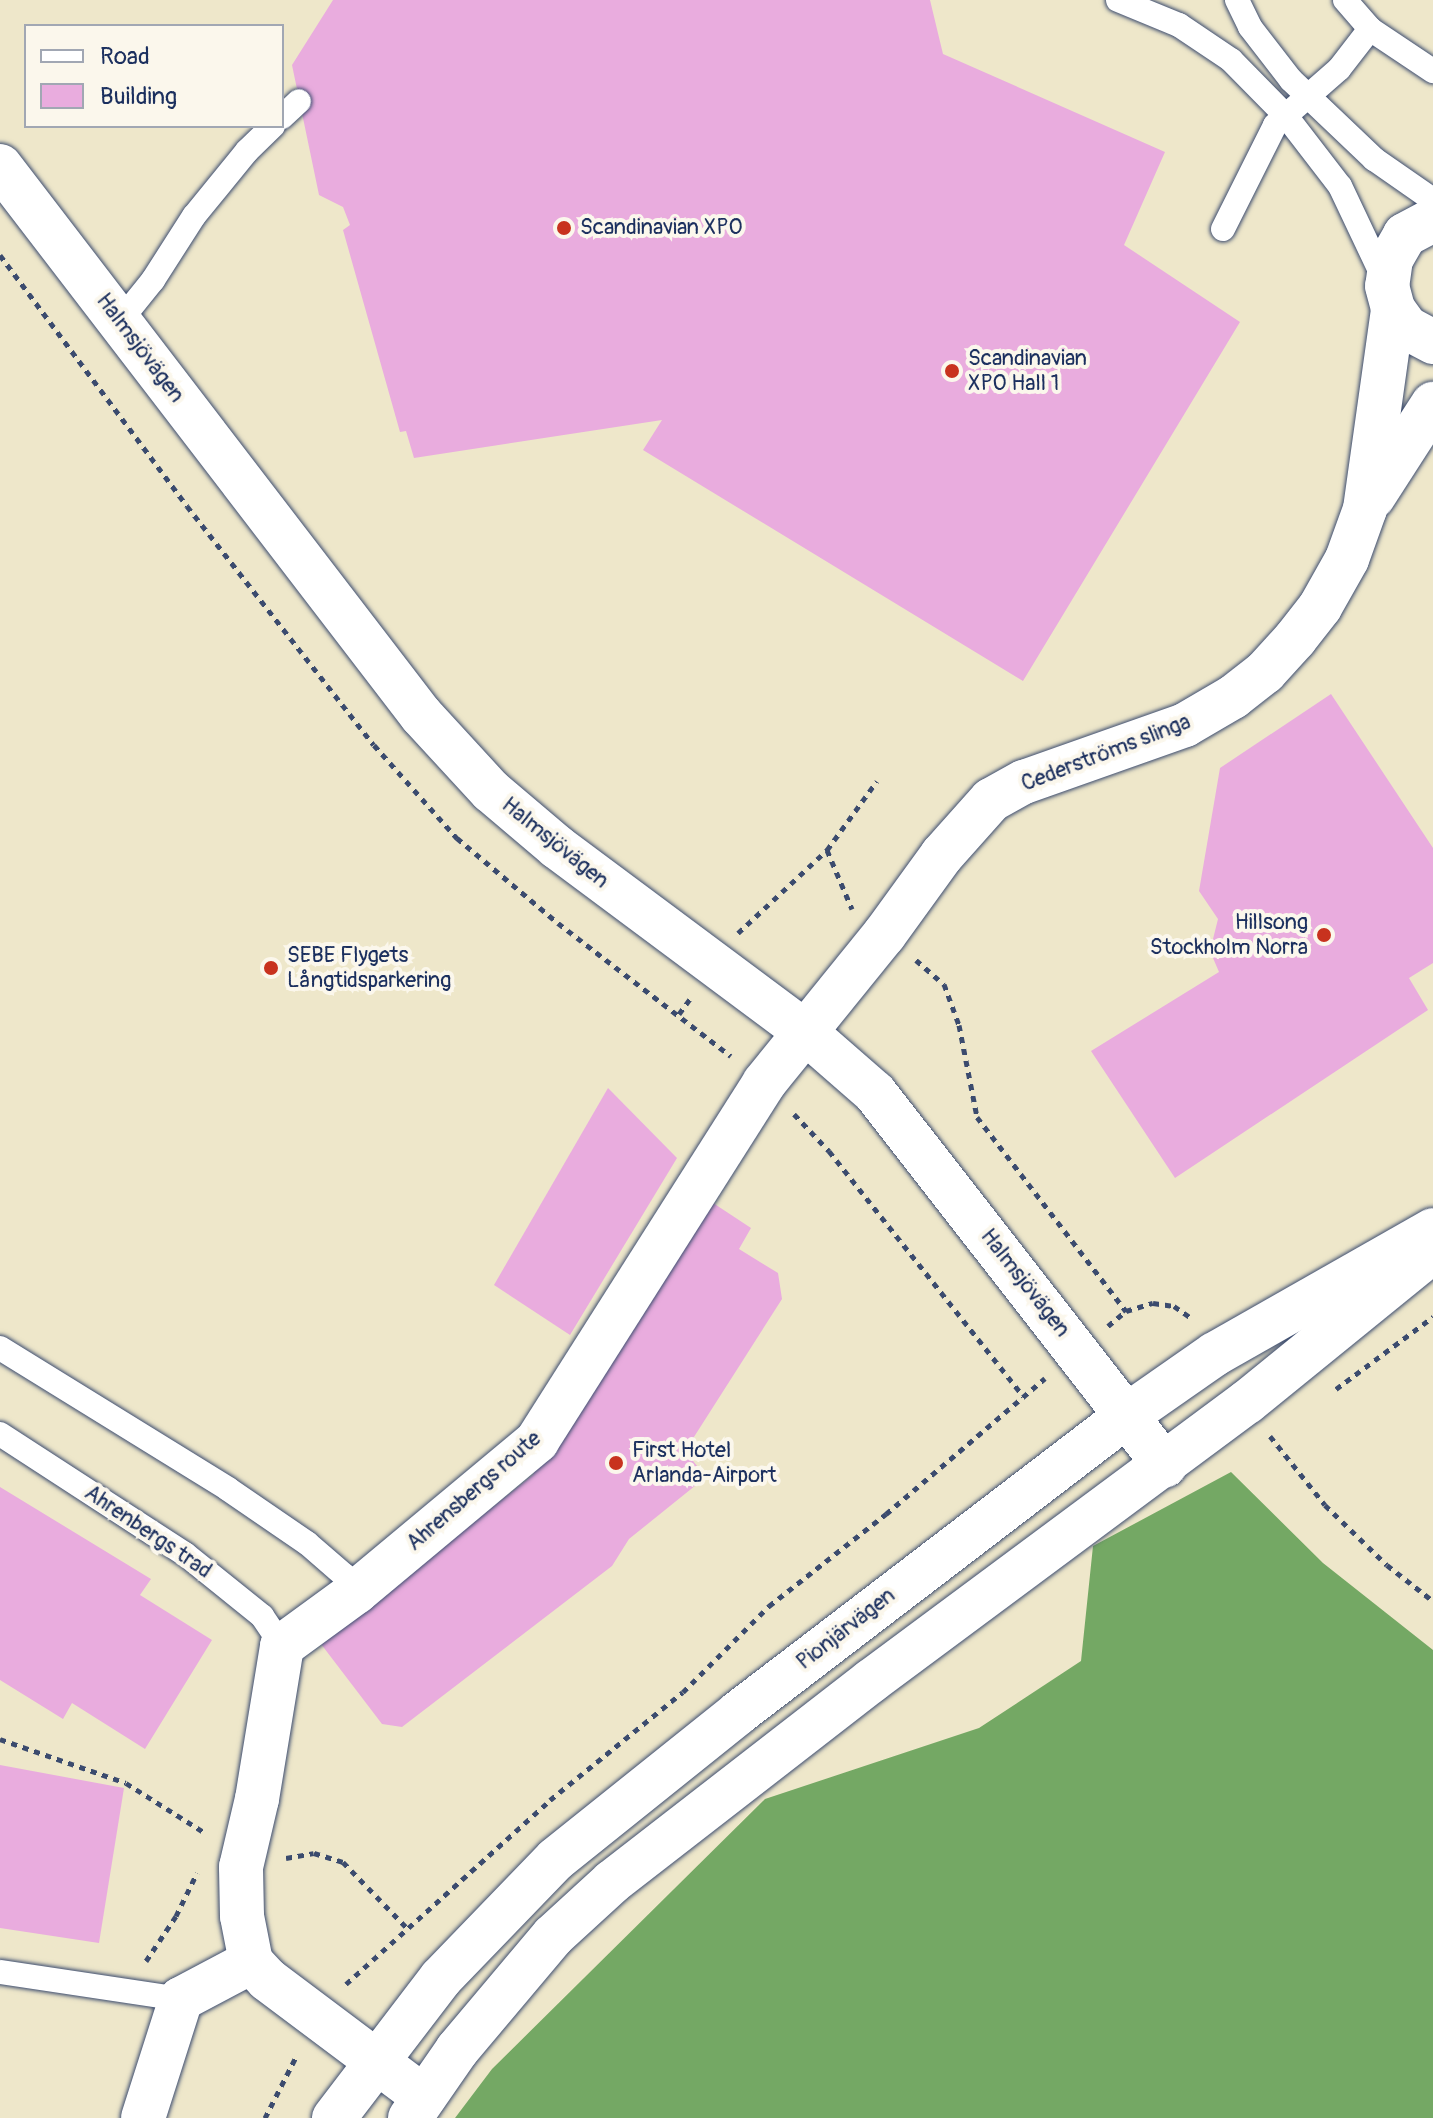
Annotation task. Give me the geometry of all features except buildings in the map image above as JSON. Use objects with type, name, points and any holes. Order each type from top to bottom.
[{"type":"street","name":"Halmsjövägen","points":[[0,166],[421,715],[491,791],[557,847],[804,1031],[875,1093],[1165,1465]]},
{"type":"street","name":"Cederströms slinga","points":[[804,1031],[884,935],[958,835],[991,800],[1024,782],[1185,725],[1233,697],[1265,672],[1320,607],[1347,559],[1365,509],[1390,297],[1391,259],[1405,235],[1433,220]]},
{"type":"street","points":[[1390,297],[1407,328],[1433,342]]},
{"type":"street","name":"Cederströms slinga","points":[[1365,509],[1433,404]]},
{"type":"street","name":"Ahrensbergs route","points":[[282,1646],[356,1592],[537,1441],[714,1159],[804,1031]]},
{"type":"street","name":"Pionjärvägen","points":[[334,2118],[375,2060],[481,1932],[556,1859],[785,1676],[1126,1416],[1215,1354],[1433,1230]]},
{"type":"street","points":[[282,1646],[264,1853],[239,1891],[251,1962],[267,1979],[375,2060],[417,2107],[457,2050],[553,1936],[612,1882],[871,1681],[1165,1465],[1433,1250]]},
{"type":"street","points":[[143,2118],[181,1999],[251,1962]]},
{"type":"lane","points":[[1118,0],[1179,25],[1231,60],[1286,116],[1340,186],[1390,297]]},
{"type":"lane","points":[[1168,0],[1179,25]]},
{"type":"lane","points":[[1237,0],[1250,27],[1308,96],[1374,159],[1433,200]]},
{"type":"lane","points":[[1345,0],[1370,29],[1433,71]]},
{"type":"lane","points":[[1223,229],[1275,125],[1339,69],[1370,29]]},
{"type":"lane","points":[[120,321],[153,280],[194,216],[247,151],[271,128]]},
{"type":"lane","points":[[0,1348],[228,1489],[307,1543],[344,1575],[356,1592]]},
{"type":"lane","name":"Ahrenbergs trad","points":[[0,1434],[185,1554],[262,1616],[282,1646]]},
{"type":"lane","points":[[0,1972],[181,1999]]},
{"type":"path","points":[[734,938],[827,850],[877,781]]},
{"type":"path","points":[[827,850],[849,907]]},
{"type":"path","points":[[910,955],[944,984],[959,1025],[977,1117],[1126,1311]]},
{"type":"path","points":[[679,1014],[694,993]]},
{"type":"path","points":[[1334,1391],[1433,1317]]},
{"type":"path","points":[[1271,1437],[1284,1428]]},
{"type":"path","points":[[0,1739],[126,1783],[215,1839],[264,1853],[314,1853],[343,1862],[407,1928]]},
{"type":"green space","points":[[1231,1472],[1323,1563],[1433,1650],[1433,2118],[455,2118],[492,2069],[765,1799],[979,1728],[1081,1661],[1093,1546]]},
{"type":"place","name":"Scandinavian XPO","points":[[564,228]]},
{"type":"place","name":"Scandinavian XPO Hall 1","points":[[952,371]]},
{"type":"place","name":"Hillsong Stockholm Norra","points":[[1324,935]]},
{"type":"place","name":"SEBE Flygets Långtidsparkering","points":[[271,968]]},
{"type":"place","name":"First Hotel Arlanda-Airport","points":[[616,1463]]}]
